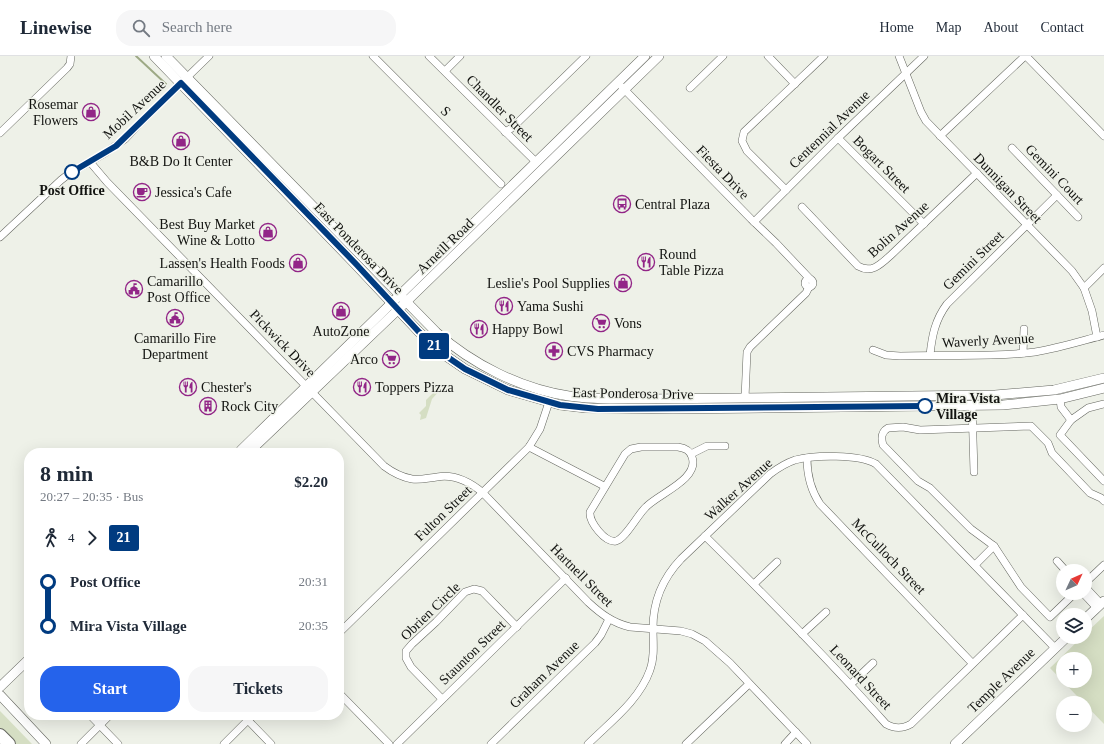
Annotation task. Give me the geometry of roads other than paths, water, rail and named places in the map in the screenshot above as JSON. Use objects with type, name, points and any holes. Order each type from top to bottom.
[{"type":"highway","points":[[0,735],[9,744]]},
{"type":"main road","name":"East Ponderosa Drive","points":[[154,56],[184,80],[436,332],[454,347],[486,367],[511,380],[567,396],[598,399],[1017,394],[1054,390],[1104,378]]},
{"type":"main road","name":"East Ponderosa Drive","points":[[166,56],[184,80],[419,332],[446,356],[465,369],[508,390],[566,406],[598,409],[972,406],[1017,404],[1060,399],[1104,388]]},
{"type":"main road","name":"Arneill Road","points":[[244,448],[309,389],[403,299],[621,86],[645,56]]},
{"type":"main road","name":"Arneill Road","points":[[403,299],[536,162],[621,86],[659,56]]},
{"type":"main road","points":[[488,380],[492,379],[503,383],[511,380]]},
{"type":"main road","name":"Arneill Road","points":[[253,448],[309,389]]},
{"type":"main road","points":[[1092,612],[1101,604]]},
{"type":"main road","name":"Temple Avenue","points":[[955,744],[1059,644]]},
{"type":"main road","points":[[0,687],[24,664]]},
{"type":"main road","points":[[0,695],[46,744]]},
{"type":"street","points":[[0,133],[67,68],[70,64],[71,56]]},
{"type":"street","name":"Mobil Avenue","points":[[0,237],[61,180],[125,139],[209,56]]},
{"type":"street","name":"S","points":[[373,56],[501,184]]},
{"type":"street","name":"Chandler Street","points":[[429,56],[536,162]]},
{"type":"street","points":[[445,71],[460,56]]},
{"type":"street","points":[[506,132],[512,128],[586,56]]},
{"type":"street","points":[[690,88],[723,56]]},
{"type":"street","points":[[768,56],[795,84]]},
{"type":"street","points":[[786,190],[746,152],[742,144],[742,137],[749,126],[824,56]]},
{"type":"street","name":"Dunnigan Street","points":[[899,56],[926,121],[1027,226],[1061,259],[1084,288],[1100,336]]},
{"type":"street","name":"Centennial Avenue","points":[[754,222],[838,138],[924,56]]},
{"type":"street","points":[[940,136],[1025,56],[1104,136]]},
{"type":"street","name":"Fiesta Drive","points":[[621,86],[776,243],[810,283],[806,293],[750,347],[747,352],[745,398]]},
{"type":"street","name":"Bogart Street","points":[[838,138],[924,224]]},
{"type":"street","name":"Gemini Court","points":[[1012,148],[1078,217]]},
{"type":"street","name":"Pickwick Drive","points":[[90,162],[107,182],[384,466],[401,476],[413,479],[442,476],[452,477],[470,484],[483,493]]},
{"type":"street","name":"Bolin Avenue","points":[[802,207],[858,266],[867,270],[877,267],[977,173]]},
{"type":"street","name":"Gemini Street","points":[[930,355],[933,329],[942,309],[1057,195]]},
{"type":"street","points":[[1084,288],[1104,268]]},
{"type":"street","points":[[1023,353],[1024,329]]},
{"type":"street","name":"Waverly Avenue","points":[[873,350],[891,356],[1023,353],[1056,348],[1100,336]]},
{"type":"street","points":[[1060,399],[1062,407],[1071,420]]},
{"type":"street","name":"Fulton Street","points":[[344,628],[529,447],[540,429],[549,402]]},
{"type":"street","points":[[1104,404],[1088,408],[1071,420],[1060,435],[1104,481]]},
{"type":"street","points":[[972,406],[974,472]]},
{"type":"street","points":[[1068,600],[1050,617],[1021,587],[994,546],[971,529],[930,488],[918,481],[882,445],[882,434],[888,428],[903,427],[920,430],[1031,426],[1048,443],[1052,453],[1090,493],[1104,501]]},
{"type":"street","points":[[691,454],[707,446],[725,446]]},
{"type":"street","points":[[529,447],[604,486]]},
{"type":"street","points":[[640,447],[678,447],[686,449],[691,454],[694,464],[690,473],[680,484],[652,501],[644,508],[623,536],[616,541],[609,540],[594,525],[590,519],[590,512],[604,486],[625,454],[631,449],[640,447]]},
{"type":"street","name":"Walker Avenue","points":[[588,744],[641,689],[651,666],[654,639],[653,629],[657,600],[663,582],[675,565],[770,474],[787,463],[808,458],[857,458],[876,464],[1055,648]]},
{"type":"street","name":"McCulloch Street","points":[[808,458],[807,469],[809,481],[813,493],[820,504],[972,663]]},
{"type":"street","name":"Hartnell Street","points":[[483,493],[588,602],[609,619],[630,627],[682,631],[706,641],[720,653],[807,744]]},
{"type":"street","name":"Leonard Street","points":[[705,536],[851,684],[886,724],[893,727],[901,728],[911,724],[1023,615]]},
{"type":"street","points":[[975,565],[994,546]]},
{"type":"street","points":[[1057,561],[1060,564]]},
{"type":"street","points":[[754,584],[777,562]]},
{"type":"street","points":[[1092,576],[1104,565]]},
{"type":"street","name":"Staunton Street","points":[[397,744],[566,578]]},
{"type":"street","name":"Obrien Circle","points":[[442,699],[411,667],[406,658],[406,651],[465,592],[474,589],[482,591],[517,627]]},
{"type":"street","points":[[1092,594],[1101,604]]},
{"type":"street","points":[[1092,598],[1101,604]]},
{"type":"street","points":[[802,634],[826,612]]},
{"type":"street","name":"Graham Avenue","points":[[490,744],[595,643],[601,636],[609,619]]},
{"type":"street","points":[[851,684],[873,663]]},
{"type":"street","points":[[686,744],[750,684]]},
{"type":"street","points":[[344,698],[389,744]]},
{"type":"street","points":[[95,720],[118,744]]},
{"type":"street","points":[[81,744],[105,720]]},
{"type":"street","points":[[224,744],[245,720]]},
{"type":"street","points":[[251,720],[271,744]]},
{"type":"street","points":[[784,744],[796,732]]},
{"type":"waterway","points":[[136,56],[166,84]]},
{"type":"place","name":"Rosemar Flowers","points":[[91,112]]},
{"type":"place","name":"B&B Do It Center","points":[[181,141]]},
{"type":"place","name":"Post Office","points":[[72,172]]},
{"type":"place","name":"Jessica's Cafe","points":[[142,192]]},
{"type":"place","name":"Central Plaza","points":[[622,204]]},
{"type":"place","name":"Best Buy Market Wine & Lotto","points":[[268,232]]},
{"type":"place","name":"Round Table Pizza","points":[[646,262]]},
{"type":"place","name":"Lassen's Health Foods","points":[[298,263]]},
{"type":"place","name":"Leslie's Pool Supplies","points":[[623,283]]},
{"type":"place","name":"Camarillo Post Office","points":[[134,289]]},
{"type":"place","name":"Yama Sushi","points":[[504,306]]},
{"type":"place","name":"AutoZone","points":[[341,311]]},
{"type":"place","name":"Camarillo Fire Department","points":[[175,318]]},
{"type":"place","name":"Vons","points":[[601,323]]},
{"type":"place","name":"Happy Bowl","points":[[479,329]]},
{"type":"place","name":"CVS Pharmacy","points":[[554,351]]},
{"type":"place","name":"Arco","points":[[391,359]]},
{"type":"place","name":"Chester's","points":[[188,387]]},
{"type":"place","name":"Toppers Pizza","points":[[362,387]]},
{"type":"place","name":"Rock City","points":[[208,406]]},
{"type":"place","name":"Mira Vista Village","points":[[925,406]]}]
